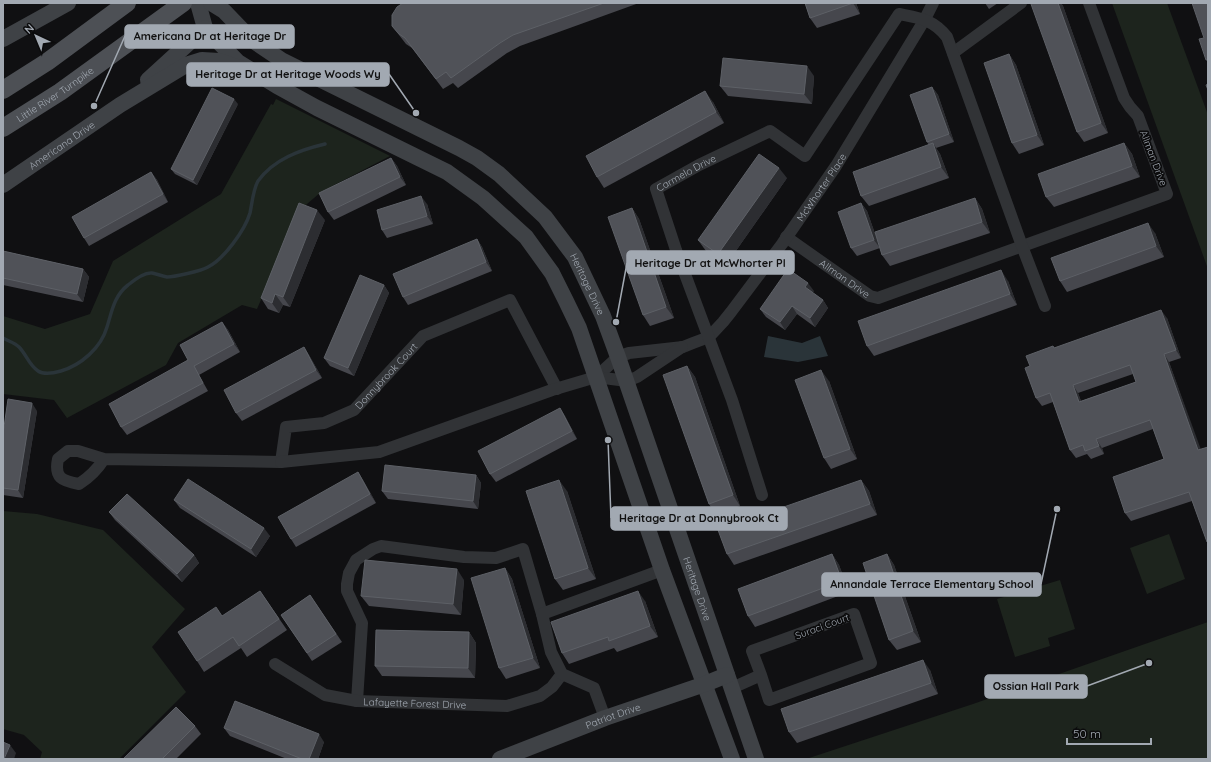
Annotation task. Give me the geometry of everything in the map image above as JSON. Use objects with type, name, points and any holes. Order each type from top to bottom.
[{"type":"main road","points":[[3,90],[47,62],[127,3]]},
{"type":"main road","name":"Little River Turnpike","points":[[3,128],[60,92],[183,3]]},
{"type":"street","points":[[3,40],[68,3]]},
{"type":"street","points":[[198,3],[205,28],[238,62],[317,108],[447,172],[483,198],[526,237],[552,273],[579,328],[662,570],[732,759]]},
{"type":"street","name":"Heritage Drive","points":[[210,3],[224,11],[252,40],[283,61],[477,158],[499,174],[545,217],[575,257],[603,316],[627,381],[756,759]]},
{"type":"street","name":"McWhorter Place","points":[[627,381],[637,377],[683,347],[709,337],[731,312],[836,166],[925,19],[933,3]]},
{"type":"street","points":[[953,53],[1021,3]]},
{"type":"street","name":"Allman Drive","points":[[786,237],[870,296],[878,298],[1167,194],[1138,116],[1124,98],[1089,3]]},
{"type":"street","name":"Carmelo Drive","points":[[762,495],[732,400],[676,250],[656,189],[699,165],[770,131],[804,156],[899,14],[925,19]]},
{"type":"street","points":[[925,19],[943,31],[947,37],[1045,306]]},
{"type":"street","name":"Americana Drive","points":[[120,105],[205,28]]},
{"type":"street","name":"Americana Drive","points":[[3,185],[120,105],[186,65],[202,60],[219,61],[257,74]]},
{"type":"street","name":"Donnybrook Court","points":[[281,462],[286,427],[324,423],[354,410],[423,336],[510,300],[557,389]]},
{"type":"street","name":"McWhorter Place","points":[[596,377],[618,357],[629,353],[683,347]]},
{"type":"street","points":[[104,459],[281,462],[379,452],[557,389],[596,377],[627,381]]},
{"type":"street","name":"Lafayette Forest Drive","points":[[381,546],[464,557],[496,558],[523,549],[542,614],[551,652],[562,674],[552,687],[540,696],[507,706],[357,701],[362,623],[347,591],[347,584],[349,573],[356,560],[372,549],[381,546]]},
{"type":"street","points":[[542,614],[662,570]]},
{"type":"street","name":"Suraci Court","points":[[854,614],[871,663],[769,700],[761,676],[752,651],[854,614]]},
{"type":"street","points":[[275,664],[325,695],[357,701]]},
{"type":"street","points":[[562,674],[594,688],[605,718]]},
{"type":"street","points":[[729,681],[761,676]]},
{"type":"street","name":"Patriot Drive","points":[[500,759],[605,718],[705,684],[729,681]]},
{"type":"shaded area","points":[[1112,3],[1167,3],[1208,115],[1208,269]]},
{"type":"shaded area","points":[[276,99],[390,156],[321,192],[300,210],[257,309],[242,305],[178,343],[166,365],[67,418],[54,400],[3,394],[3,316],[45,329],[90,314],[113,261],[221,194],[271,104],[273,105]]},
{"type":"shaded area","points":[[768,336],[802,343],[820,336],[828,356],[798,362],[764,357]]},
{"type":"shaded area","points":[[3,511],[37,514],[103,530],[185,609],[152,647],[186,692],[119,759],[40,759],[42,752],[24,735],[3,729]]},
{"type":"shaded area","points":[[1169,534],[1185,579],[1147,594],[1130,548]]},
{"type":"shaded area","points":[[1060,580],[1075,629],[1048,638],[1050,646],[1015,657],[997,599]]},
{"type":"shaded area","points":[[1208,622],[1208,759],[806,759],[973,704]]},
{"type":"building","points":[[403,3],[604,3],[513,35],[451,78],[446,72],[436,79],[405,38],[392,26],[392,15],[397,7]]},
{"type":"building","points":[[805,3],[853,3],[810,18]]},
{"type":"building","points":[[1058,3],[1101,123],[1077,132],[1031,4]]},
{"type":"building","points":[[1192,3],[1208,3],[1208,60],[1206,60],[1199,39],[1204,38]]},
{"type":"building","points":[[1009,54],[1037,135],[1012,143],[984,63]]},
{"type":"building","points":[[723,58],[807,66],[804,94],[720,86]]},
{"type":"building","points":[[932,87],[949,134],[927,142],[910,95]]},
{"type":"building","points":[[212,88],[234,99],[193,180],[171,169]]},
{"type":"building","points":[[705,91],[716,112],[597,177],[586,156]]},
{"type":"building","points":[[933,143],[941,167],[861,196],[853,172]]},
{"type":"building","points":[[1124,143],[1132,166],[1046,197],[1038,174]]},
{"type":"building","points":[[759,154],[779,168],[718,254],[698,240]]},
{"type":"building","points":[[391,158],[400,177],[328,212],[319,193]]},
{"type":"building","points":[[151,172],[163,194],[84,238],[72,217]]},
{"type":"building","points":[[421,196],[427,216],[382,230],[377,210]]},
{"type":"building","points":[[975,198],[982,222],[882,255],[875,232]]},
{"type":"building","points":[[299,203],[317,210],[283,297],[275,294],[272,303],[261,298]]},
{"type":"building","points":[[861,203],[874,240],[851,248],[838,212]]},
{"type":"building","points":[[632,208],[666,307],[643,315],[608,217]]},
{"type":"building","points":[[1148,223],[1156,246],[1060,281],[1051,258]]},
{"type":"building","points":[[477,239],[486,262],[403,297],[393,274]]},
{"type":"building","points":[[3,251],[83,269],[77,294],[3,278]]},
{"type":"building","points":[[788,269],[808,283],[805,287],[823,300],[810,318],[792,306],[780,322],[760,309]]},
{"type":"building","points":[[1001,270],[1010,294],[867,346],[858,321]]},
{"type":"building","points":[[360,275],[384,285],[348,368],[324,358]]},
{"type":"building","points":[[1161,310],[1176,350],[1164,354],[1198,450],[1208,447],[1207,542],[1189,492],[1125,513],[1113,477],[1164,459],[1150,420],[1096,439],[1099,446],[1085,451],[1083,445],[1070,450],[1050,393],[1036,398],[1025,368],[1030,366],[1026,356],[1053,346],[1054,348]],"holes":[[[1130,365],[1136,382],[1079,402],[1073,385]]]},
{"type":"building","points":[[222,322],[234,344],[194,366],[203,383],[121,427],[109,404],[188,360],[180,345]]},
{"type":"building","points":[[304,347],[316,370],[236,413],[224,390]]},
{"type":"building","points":[[687,366],[733,495],[709,504],[663,375]]},
{"type":"building","points":[[821,370],[850,449],[824,458],[795,380]]},
{"type":"building","points":[[8,399],[32,403],[18,490],[3,488],[3,434]]},
{"type":"building","points":[[560,408],[572,431],[490,474],[478,451]]},
{"type":"building","points":[[385,465],[476,475],[473,501],[382,491]]},
{"type":"building","points":[[358,472],[370,494],[291,539],[278,517]]},
{"type":"building","points":[[188,479],[264,528],[251,549],[174,500]]},
{"type":"building","points":[[559,480],[588,568],[555,579],[526,491]]},
{"type":"building","points":[[861,480],[870,504],[727,554],[718,530]]},
{"type":"building","points":[[127,494],[194,555],[177,574],[109,512]]},
{"type":"building","points":[[832,554],[842,581],[748,616],[738,589]]},
{"type":"building","points":[[887,554],[913,631],[889,640],[863,563]]},
{"type":"building","points":[[365,560],[457,569],[453,604],[361,596]]},
{"type":"building","points":[[505,568],[533,658],[499,668],[471,578]]},
{"type":"building","points":[[260,591],[279,619],[239,646],[233,637],[197,661],[178,632],[216,607],[222,616]]},
{"type":"building","points":[[638,591],[650,626],[609,641],[608,637],[562,653],[551,622]]},
{"type":"building","points":[[310,595],[336,634],[307,653],[281,615]]},
{"type":"building","points":[[376,630],[469,632],[468,668],[375,666]]},
{"type":"building","points":[[923,660],[931,683],[789,732],[781,709]]},
{"type":"building","points":[[235,701],[319,734],[309,759],[302,759],[224,728]]},
{"type":"building","points":[[176,707],[195,726],[162,759],[123,759]]},
{"type":"building","points":[[3,742],[10,745],[4,759],[3,759]]},
{"type":"waterway","points":[[3,338],[19,347],[32,366],[40,372],[46,373],[61,371],[76,365],[89,355],[100,342],[104,335],[112,310],[123,289],[139,277],[149,273],[167,277],[188,274],[208,267],[221,258],[244,227],[250,213],[256,185],[264,173],[288,156],[325,144]]},
{"type":"place","name":"Americana Dr at Heritage Dr","points":[[94,106]]},
{"type":"place","name":"Heritage Dr at Heritage Woods Wy","points":[[416,113]]},
{"type":"place","name":"Heritage Dr at McWhorter Pl","points":[[616,322]]},
{"type":"place","name":"Heritage Dr at Donnybrook Ct","points":[[608,440]]},
{"type":"place","name":"Annandale Terrace Elementary School","points":[[1057,509]]},
{"type":"place","name":"Ossian Hall Park","points":[[1149,663]]}]
